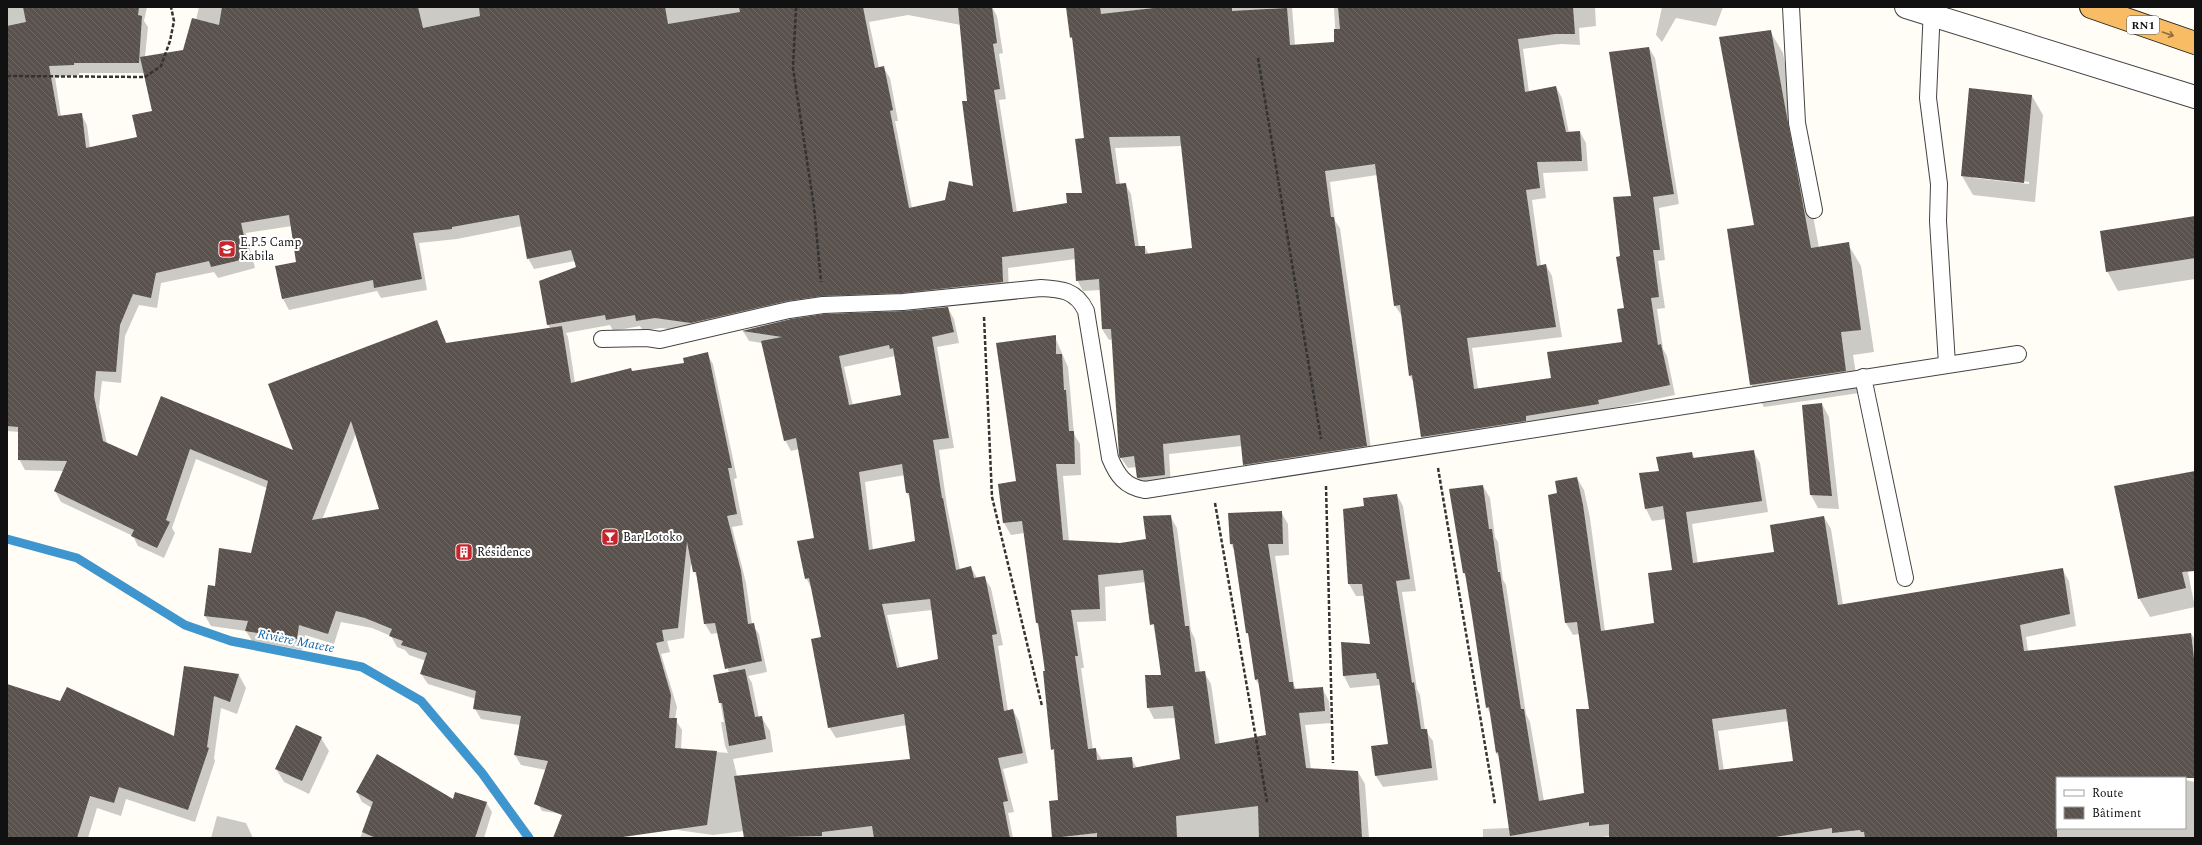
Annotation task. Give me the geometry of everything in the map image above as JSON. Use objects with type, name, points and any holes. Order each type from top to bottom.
[{"type":"highway","name":"RN1","points":[[2091,7],[2195,43]]},
{"type":"street","points":[[1906,7],[1932,11],[2195,97]]},
{"type":"lane","points":[[1791,7],[1797,123],[1814,210]]},
{"type":"lane","points":[[1932,11],[1928,98],[1939,184],[1938,221],[1947,364]]},
{"type":"lane","points":[[602,339],[647,338],[660,340],[789,310],[823,305],[903,302],[1041,288],[1059,289],[1072,293],[1081,301],[1086,310],[1110,458],[1116,473],[1134,488],[1144,490],[1211,481],[1325,461],[2018,354]]},
{"type":"lane","points":[[1863,377],[1905,578]]},
{"type":"path","points":[[7,76],[145,77],[160,66],[170,41],[174,21],[171,7]]},
{"type":"path","points":[[796,7],[793,68],[814,207],[823,305]]},
{"type":"path","points":[[1258,58],[1325,461],[1333,763]]},
{"type":"path","points":[[983,294],[992,497],[1042,706]]},
{"type":"path","points":[[1435,445],[1495,804]]},
{"type":"path","points":[[1211,481],[1267,802]]},
{"type":"building","points":[[23,7],[139,7],[138,15],[142,16],[139,63],[74,63],[74,65],[49,66],[58,116],[82,113],[86,148],[137,137],[132,115],[152,111],[140,57],[183,50],[192,18],[219,25],[222,7],[418,7],[423,28],[480,16],[479,7],[665,7],[668,24],[740,12],[739,7],[863,7],[875,68],[884,66],[893,110],[890,111],[909,208],[945,200],[949,181],[973,186],[962,101],[967,101],[958,7],[992,7],[997,43],[993,44],[1000,89],[994,90],[1013,212],[1067,203],[1066,193],[1082,193],[1075,139],[1084,138],[1072,37],[1070,38],[1066,7],[1100,7],[1101,14],[1163,7],[1232,7],[1232,11],[1287,8],[1290,45],[1334,42],[1334,29],[1340,29],[1338,7],[1573,7],[1575,34],[1555,34],[1518,39],[1525,92],[1556,86],[1566,132],[1580,131],[1582,161],[1537,162],[1540,188],[1526,190],[1537,266],[1546,264],[1556,327],[1467,338],[1474,389],[1551,378],[1547,352],[1622,342],[1617,309],[1624,308],[1616,257],[1620,256],[1613,197],[1631,196],[1609,52],[1649,47],[1674,194],[1653,197],[1660,250],[1653,250],[1659,297],[1651,298],[1658,345],[1661,344],[1670,385],[1598,400],[1599,404],[1526,416],[1526,421],[1421,437],[1412,375],[1409,376],[1400,305],[1394,306],[1375,164],[1325,171],[1331,217],[1334,217],[1367,446],[1243,465],[1240,435],[1163,444],[1165,475],[1137,478],[1134,456],[1120,458],[1119,455],[1111,329],[1102,329],[1099,279],[1076,281],[1074,248],[1002,257],[1003,282],[902,293],[822,296],[787,301],[691,323],[655,318],[636,321],[635,315],[606,320],[605,315],[547,325],[539,281],[576,267],[571,250],[527,259],[519,215],[452,227],[452,229],[413,233],[422,279],[374,288],[373,280],[282,299],[275,266],[296,262],[289,215],[241,223],[249,258],[211,267],[209,261],[156,273],[151,298],[133,294],[120,325],[116,372],[96,371],[94,396],[103,441],[137,456],[161,396],[293,450],[268,384],[437,320],[446,343],[562,326],[571,383],[631,368],[632,371],[684,363],[683,358],[708,352],[732,468],[728,468],[737,514],[727,516],[741,571],[748,624],[754,623],[762,661],[725,669],[715,623],[704,624],[696,572],[693,572],[687,542],[678,628],[662,630],[664,641],[656,643],[671,695],[669,718],[677,718],[675,748],[717,751],[707,825],[616,838],[553,838],[562,815],[534,804],[548,761],[514,755],[521,716],[473,709],[476,691],[420,674],[427,653],[401,645],[403,641],[389,636],[392,629],[365,618],[336,611],[328,634],[299,625],[297,639],[245,631],[248,621],[204,616],[208,585],[215,586],[219,548],[251,553],[268,481],[190,449],[166,520],[170,522],[157,548],[131,536],[134,530],[54,491],[67,461],[18,460],[18,427],[7,426],[7,26],[26,22]],"holes":[[[1180,136],[1192,248],[1145,254],[1145,246],[1135,246],[1126,183],[1116,184],[1109,137]],[[351,421],[379,509],[312,520]]]},
{"type":"building","points":[[1771,30],[1811,248],[1849,242],[1861,330],[1841,332],[1846,371],[1750,385],[1727,229],[1754,225],[1719,37]]},
{"type":"building","points":[[1969,88],[2032,95],[2024,183],[1961,176]]},
{"type":"building","points":[[2195,216],[2195,258],[2106,272],[2100,231]]},
{"type":"building","points":[[948,307],[954,332],[932,337],[949,438],[933,440],[942,498],[956,570],[971,566],[974,578],[985,576],[997,634],[992,635],[1004,711],[1013,709],[1023,753],[998,758],[1008,801],[1003,802],[1010,838],[874,838],[872,826],[822,832],[822,836],[744,838],[734,776],[910,759],[904,714],[828,728],[811,639],[821,637],[809,578],[805,579],[797,541],[814,538],[796,438],[784,441],[761,341],[782,337],[742,331],[791,319],[824,314],[904,311]],"holes":[[[889,345],[890,349],[893,348],[901,395],[849,405],[839,356]],[[902,464],[906,493],[909,493],[915,541],[869,550],[859,472]],[[930,599],[938,659],[897,668],[882,604]]]},
{"type":"building","points":[[1056,335],[1056,354],[1062,354],[1064,390],[1066,390],[1069,431],[1074,431],[1075,464],[1056,464],[1063,540],[1120,543],[1146,539],[1143,516],[1171,515],[1185,626],[1189,626],[1195,672],[1205,671],[1215,744],[1266,735],[1258,679],[1255,680],[1248,633],[1246,633],[1233,544],[1230,544],[1228,513],[1282,511],[1283,544],[1268,544],[1289,682],[1293,682],[1294,689],[1323,687],[1325,711],[1299,713],[1306,768],[1358,771],[1362,838],[1259,838],[1258,806],[1176,816],[1177,838],[1097,838],[1097,833],[1052,838],[1049,801],[1058,800],[1054,749],[1051,750],[1043,671],[1045,671],[1038,623],[1036,623],[1022,521],[1003,523],[998,484],[1016,481],[996,343]],"holes":[[[1143,570],[1150,625],[1154,624],[1161,675],[1145,675],[1147,708],[1173,706],[1180,759],[1133,768],[1132,757],[1097,760],[1096,748],[1088,749],[1075,656],[1078,656],[1071,610],[1100,609],[1098,575]]]},
{"type":"building","points":[[1822,403],[1832,496],[1810,495],[1802,405]]},
{"type":"building","points":[[1754,450],[1762,501],[1686,512],[1693,563],[1774,552],[1770,525],[1824,516],[1838,605],[2063,568],[2070,614],[2020,625],[2024,651],[2191,633],[2195,667],[2195,778],[2056,777],[2057,838],[1865,838],[1864,832],[1861,832],[1860,830],[1832,833],[1832,828],[1769,838],[1609,838],[1609,824],[1589,826],[1589,822],[1510,836],[1498,752],[1496,753],[1489,707],[1486,708],[1465,573],[1463,573],[1449,489],[1483,485],[1489,529],[1492,529],[1498,572],[1500,572],[1521,709],[1524,709],[1539,801],[1584,793],[1576,709],[1589,709],[1577,622],[1565,623],[1548,495],[1557,493],[1555,481],[1577,477],[1583,505],[1601,631],[1654,623],[1648,573],[1672,570],[1663,506],[1645,509],[1639,473],[1659,471],[1656,457],[1692,452],[1693,458]],"holes":[[[1786,709],[1793,761],[1719,770],[1712,719]]]},
{"type":"building","points":[[2195,471],[2195,571],[2182,572],[2186,588],[2138,599],[2114,486]]},
{"type":"building","points":[[1397,494],[1410,579],[1396,581],[1412,683],[1414,682],[1421,729],[1427,729],[1432,768],[1375,776],[1371,746],[1388,744],[1379,679],[1377,679],[1376,673],[1343,676],[1341,642],[1370,644],[1362,584],[1348,584],[1343,509],[1364,506],[1363,498]]},
{"type":"building","points":[[184,666],[239,674],[230,702],[214,696],[207,747],[209,748],[188,810],[119,787],[114,803],[90,796],[77,838],[7,838],[7,684],[60,701],[67,687],[174,736]]},
{"type":"building","points":[[745,669],[755,717],[762,716],[766,739],[729,746],[722,703],[719,703],[713,675]]},
{"type":"building","points":[[296,725],[322,737],[302,781],[275,769]]},
{"type":"building","points":[[377,754],[453,799],[455,792],[487,802],[475,838],[376,838],[362,832],[373,802],[356,792]]},
{"type":"waterway","name":"Rivière Matete","points":[[7,539],[77,558],[185,625],[231,641],[362,667],[421,701],[482,773],[529,838]]},
{"type":"place","name":"E.P.5 Camp Kabila","points":[[227,249]]},
{"type":"place","name":"Bar Lotoko","points":[[610,537]]},
{"type":"place","name":"Résidence","points":[[464,552]]}]
